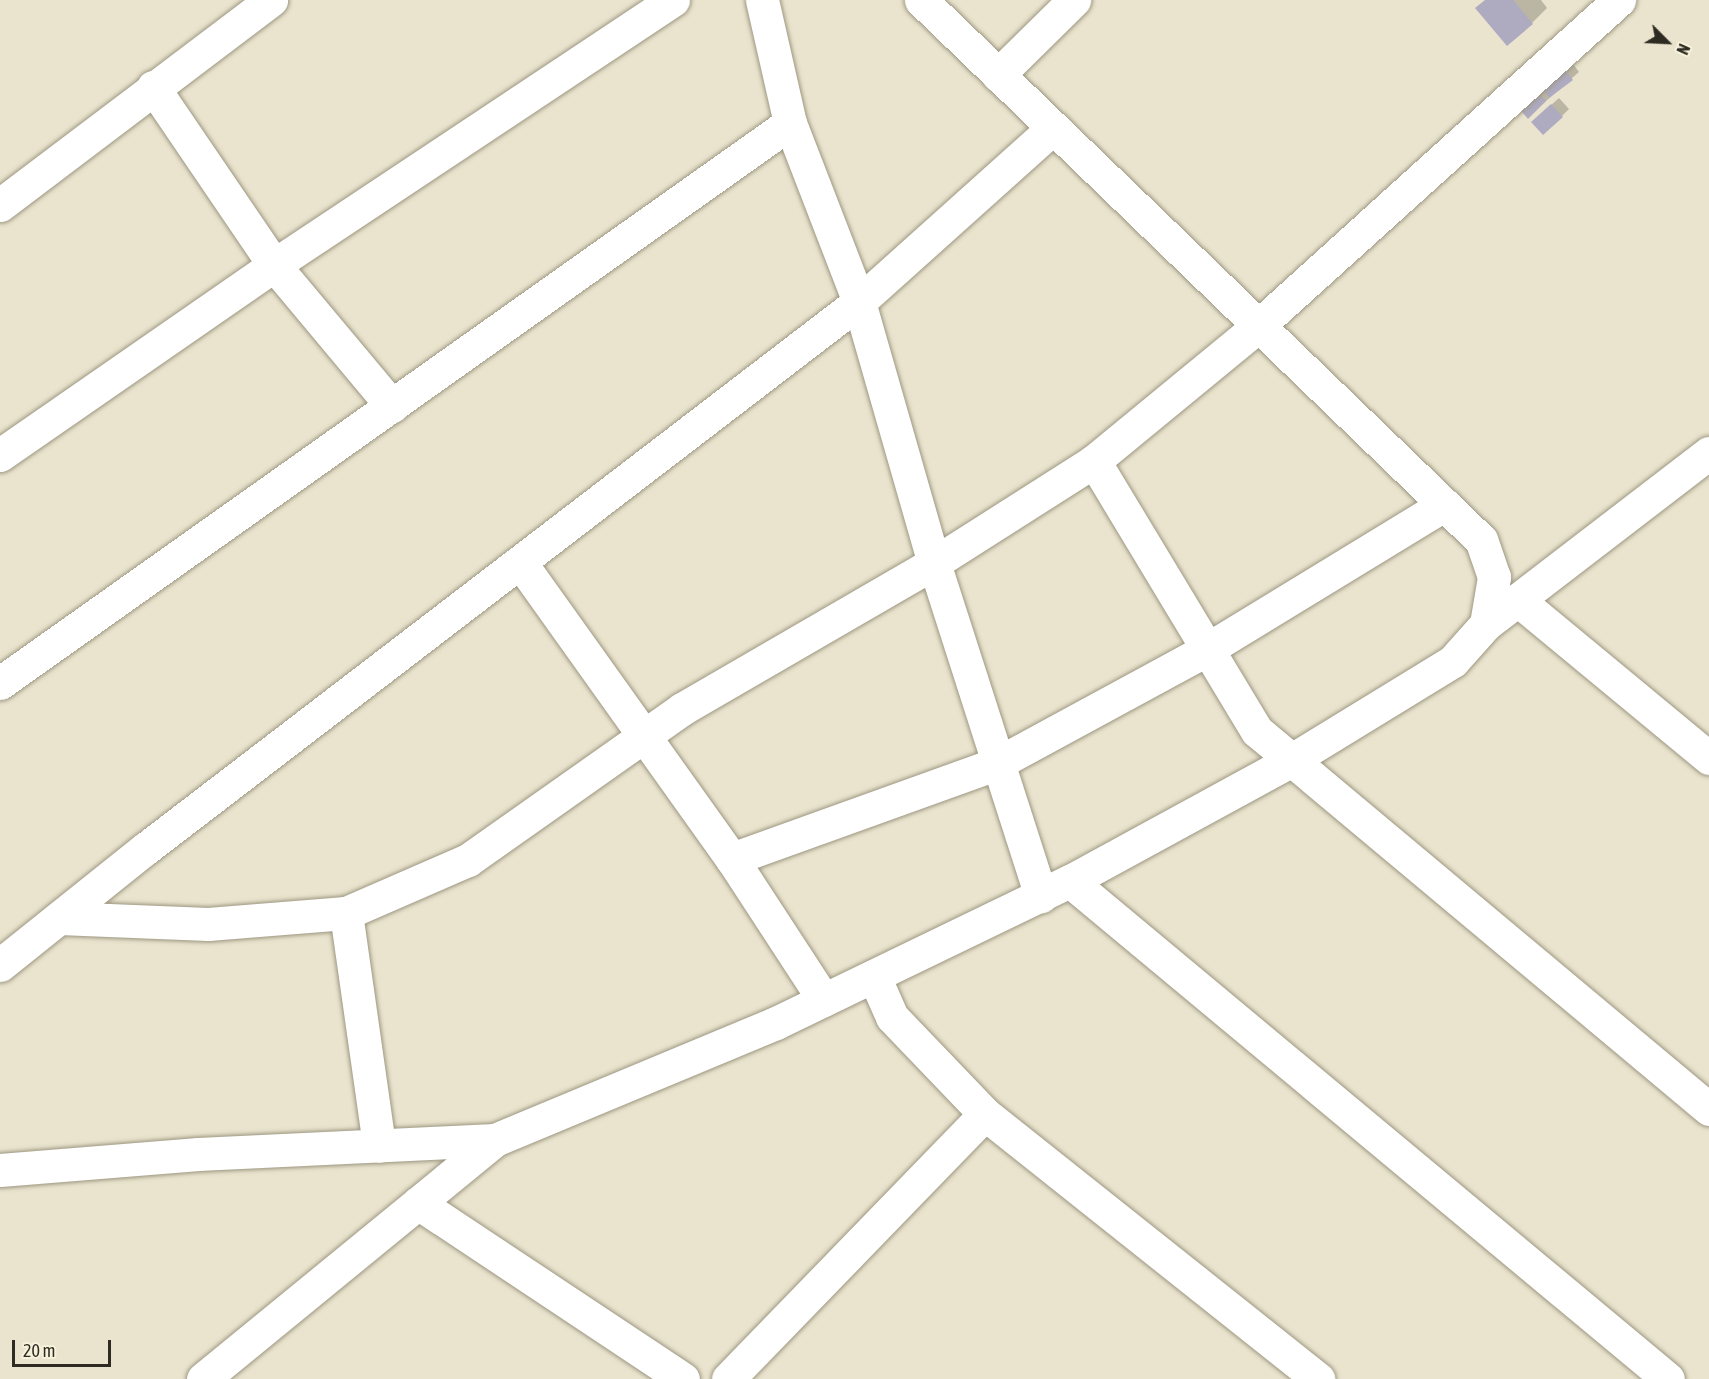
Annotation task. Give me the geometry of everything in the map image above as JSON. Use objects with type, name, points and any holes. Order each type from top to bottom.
[{"type":"street","points":[[0,205],[270,0]]},
{"type":"street","points":[[0,455],[274,265],[673,0]]},
{"type":"street","points":[[762,0],[790,123],[859,302],[934,563],[1041,896]]},
{"type":"street","points":[[921,0],[1257,327],[1481,540],[1494,577],[1486,624]]},
{"type":"street","points":[[998,75],[1074,0]]},
{"type":"street","points":[[59,918],[208,924],[346,913],[468,860],[682,709],[934,563],[1094,461],[1257,327],[1619,0]]},
{"type":"street","points":[[153,87],[274,265],[392,406]]},
{"type":"street","points":[[0,682],[790,123]]},
{"type":"street","points":[[0,965],[859,302],[1052,129]]},
{"type":"street","points":[[203,1379],[495,1140],[874,976],[1041,896],[1290,761],[1453,661],[1486,624],[1709,453]]},
{"type":"street","points":[[1094,461],[1257,731],[1290,761],[1709,1109]]},
{"type":"street","points":[[732,859],[998,763],[1206,650],[1444,505]]},
{"type":"street","points":[[520,562],[732,859],[824,999]]},
{"type":"street","points":[[1518,600],[1709,758]]},
{"type":"street","points":[[1070,881],[1668,1379]]},
{"type":"street","points":[[346,913],[379,1146]]},
{"type":"street","points":[[874,976],[892,1017],[985,1114],[1318,1379]]},
{"type":"street","points":[[728,1379],[985,1114]]},
{"type":"street","points":[[0,1170],[198,1154],[495,1140]]},
{"type":"street","points":[[418,1203],[683,1379]]},
{"type":"building","points":[[1485,0],[1513,0],[1533,24],[1507,46],[1475,8]]},
{"type":"building","points":[[1562,66],[1573,80],[1549,98],[1538,82]]},
{"type":"building","points":[[1535,89],[1546,101],[1528,119],[1517,106]]},
{"type":"building","points":[[1551,104],[1563,117],[1543,135],[1531,122]]}]
